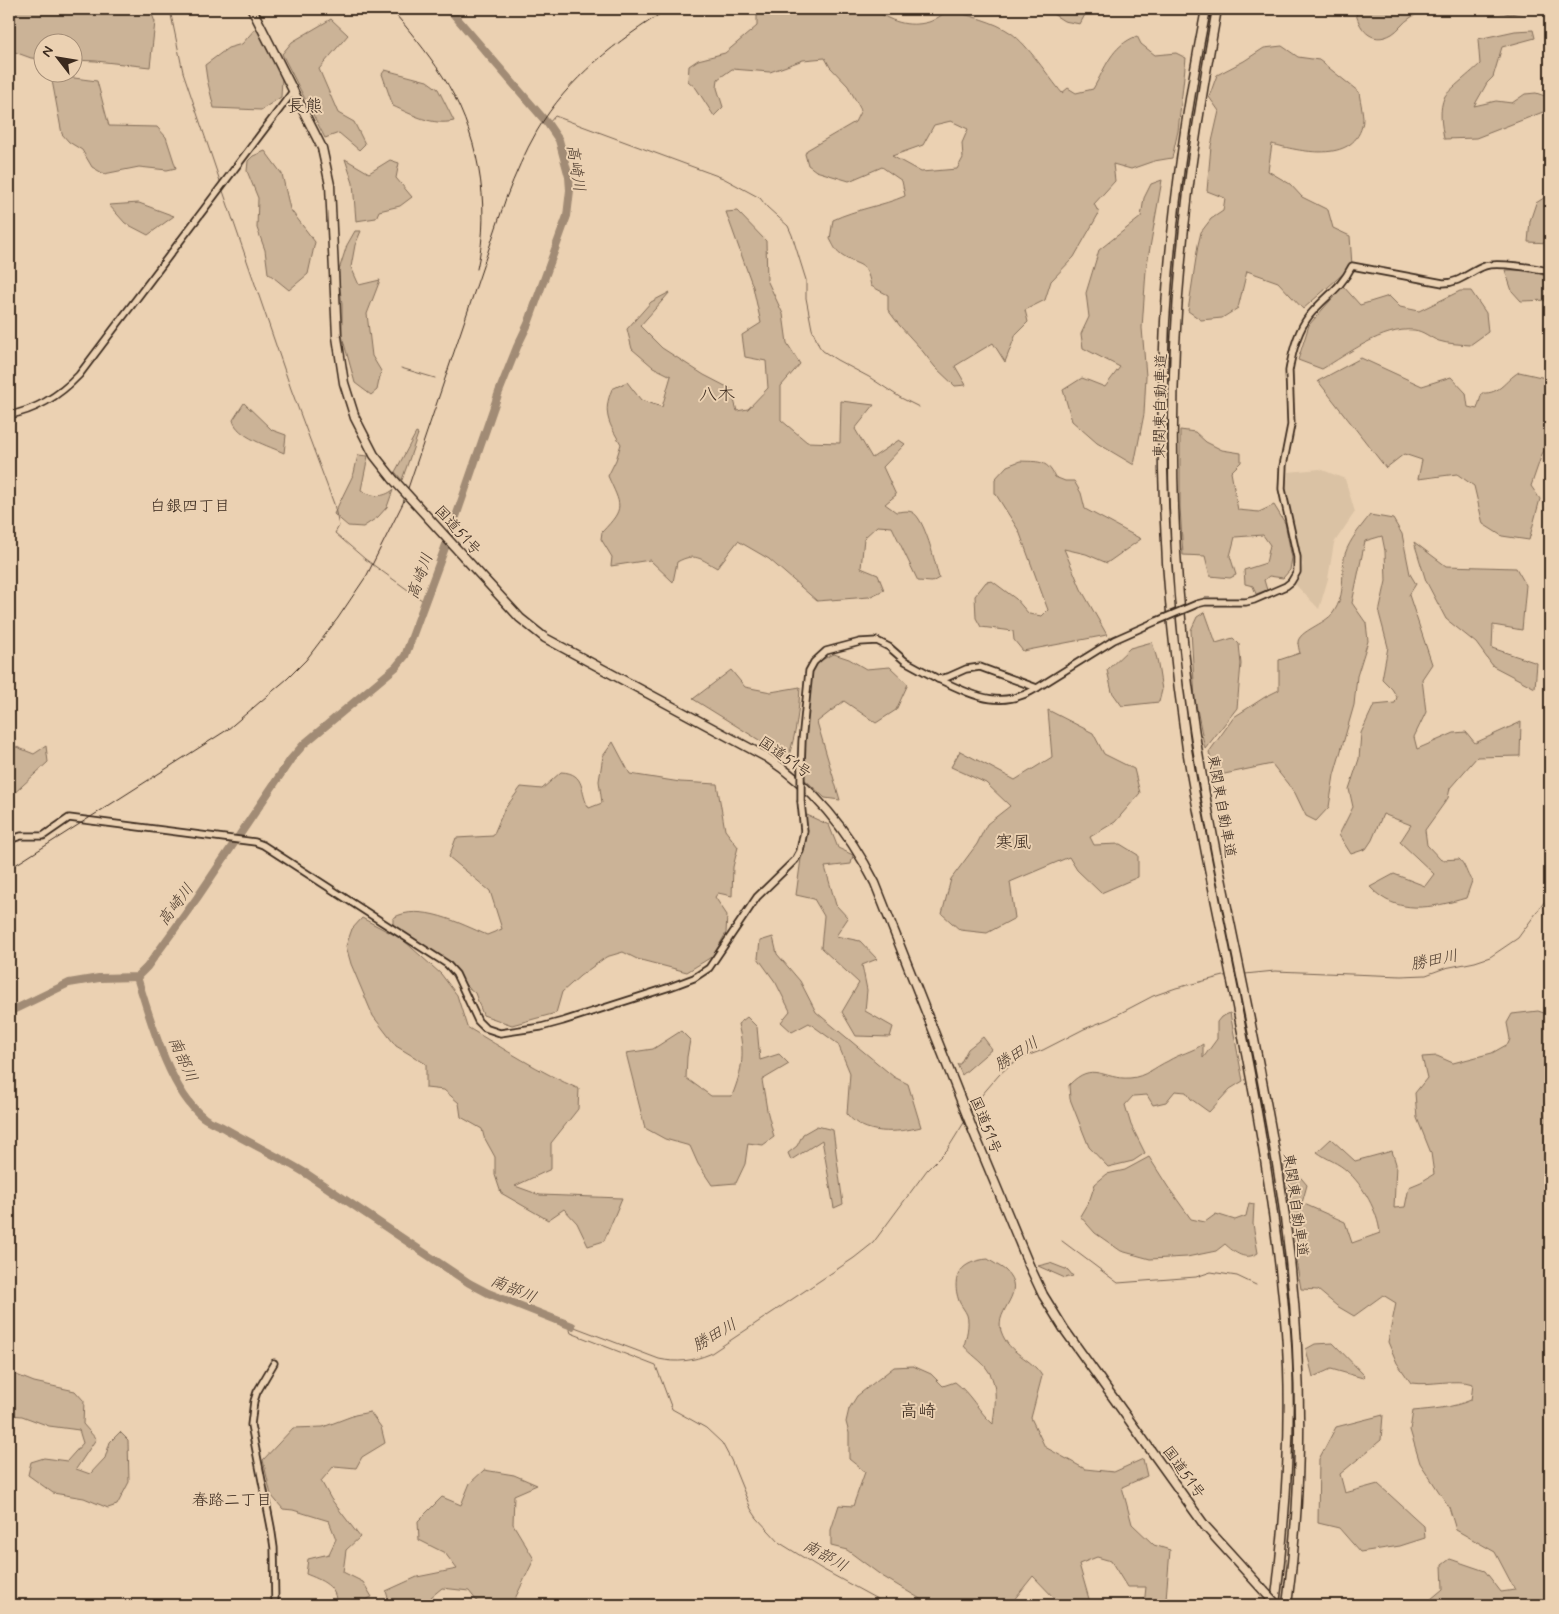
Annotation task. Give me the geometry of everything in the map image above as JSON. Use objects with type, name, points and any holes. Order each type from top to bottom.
[{"type":"highway","name":"国道51号","points":[[252,9],[322,148],[330,184],[337,337],[344,383],[355,418],[374,455],[393,479],[520,618],[545,638],[766,757],[794,777],[812,793],[837,821],[859,854],[875,883],[974,1133],[1042,1296],[1206,1526],[1276,1605]]},
{"type":"highway","name":"東関東自動車道","points":[[1206,9],[1175,204],[1168,288],[1164,362],[1165,528],[1169,604],[1194,791],[1263,1144],[1279,1254],[1289,1397],[1286,1504],[1276,1605]]},
{"type":"highway","name":"東関東自動車道","points":[[1217,9],[1187,202],[1180,274],[1172,407],[1175,526],[1179,604],[1188,686],[1204,789],[1278,1170],[1297,1334],[1300,1416],[1299,1460],[1292,1564],[1287,1605]]},
{"type":"street","points":[[9,415],[48,400],[71,384],[83,371],[294,90]]},
{"type":"street","points":[[9,840],[21,836],[42,836],[69,818],[255,842],[263,845],[447,964],[456,974],[478,1021],[491,1031],[508,1033],[541,1027],[670,987],[694,978],[709,968],[757,897],[795,860],[800,851],[804,831],[801,802],[802,741],[809,671],[819,656],[826,652],[860,642],[877,641],[889,647],[905,661],[938,679],[976,696],[991,700],[1010,699],[1029,693],[1114,640],[1198,604],[1206,602],[1246,602],[1286,586],[1297,572],[1298,557],[1282,489],[1283,466],[1291,425],[1289,370],[1300,333],[1308,317],[1347,277],[1352,266],[1443,284],[1453,283],[1489,265],[1497,264],[1550,272]]},
{"type":"street","points":[[938,679],[966,669],[980,668],[1037,688]]},
{"type":"street","points":[[274,1363],[257,1392],[251,1425],[274,1548],[275,1605]]},
{"type":"shaded area","points":[[9,9],[150,9],[155,22],[150,67],[82,60],[82,32],[32,32],[32,58],[9,50]]},
{"type":"shaded area","points":[[757,9],[873,9],[892,20],[906,24],[921,24],[931,21],[949,10],[989,22],[1011,33],[1031,53],[1062,93],[1068,88],[1076,93],[1093,89],[1115,51],[1128,40],[1137,36],[1141,44],[1155,55],[1176,53],[1186,58],[1178,131],[1172,158],[1154,161],[1131,169],[1113,164],[1115,181],[1094,204],[1099,213],[1074,257],[1051,281],[1045,300],[1025,310],[1028,322],[1016,334],[1005,362],[993,343],[955,366],[966,385],[955,386],[935,367],[888,310],[888,295],[871,286],[864,268],[839,254],[830,239],[833,220],[905,196],[902,181],[882,167],[849,181],[816,171],[808,165],[805,154],[807,150],[855,122],[861,110],[848,86],[830,67],[825,58],[803,60],[770,72],[732,69],[718,79],[717,88],[723,107],[714,116],[696,88],[688,81],[689,66],[698,60],[725,53],[757,26]],"holes":[[[951,121],[968,129],[962,143],[963,158],[957,169],[921,172],[892,156],[923,145],[934,125]]]},
{"type":"shaded area","points":[[1045,9],[1088,9],[1080,24],[1064,21]]},
{"type":"shaded area","points":[[1355,9],[1427,9],[1414,15],[1392,34],[1378,38],[1367,33],[1362,28]]},
{"type":"shaded area","points":[[1488,9],[1531,9],[1531,10],[1510,14]]},
{"type":"shaded area","points":[[331,19],[348,35],[319,69],[338,113],[354,122],[365,144],[359,150],[339,133],[325,138],[282,54],[292,42]]},
{"type":"shaded area","points":[[255,29],[262,36],[282,78],[281,97],[261,110],[214,108],[205,65],[228,48],[242,44]]},
{"type":"shaded area","points":[[1533,30],[1535,38],[1502,47],[1493,77],[1487,83],[1474,106],[1496,101],[1512,103],[1525,94],[1536,93],[1550,100],[1550,122],[1543,112],[1476,138],[1444,139],[1441,118],[1443,101],[1447,94],[1480,64],[1478,39],[1515,31]]},
{"type":"shaded area","points":[[1282,46],[1298,57],[1319,60],[1359,92],[1363,122],[1356,138],[1348,146],[1323,152],[1272,144],[1268,171],[1290,184],[1302,197],[1328,210],[1333,228],[1350,236],[1352,266],[1303,309],[1278,282],[1247,271],[1238,308],[1222,318],[1201,320],[1188,311],[1198,245],[1201,232],[1211,219],[1223,211],[1225,198],[1207,191],[1211,146],[1219,111],[1209,97],[1217,75],[1264,48]]},
{"type":"shaded area","points":[[385,70],[427,81],[438,89],[454,121],[430,121],[393,106],[382,74]]},
{"type":"shaded area","points":[[82,79],[97,81],[109,126],[157,127],[166,137],[176,168],[167,170],[139,167],[104,174],[92,167],[82,150],[69,142],[62,134],[52,82],[82,82]]},
{"type":"shaded area","points":[[265,151],[282,174],[290,209],[315,242],[308,274],[289,290],[268,273],[265,250],[257,228],[258,198],[247,171],[248,161],[253,156]]},
{"type":"shaded area","points":[[345,159],[369,173],[390,160],[399,163],[396,178],[412,197],[400,206],[379,211],[376,218],[356,221],[353,183]]},
{"type":"shaded area","points":[[1162,180],[1146,270],[1142,328],[1146,376],[1144,414],[1134,465],[1097,443],[1072,421],[1063,390],[1082,378],[1105,387],[1120,367],[1083,348],[1081,334],[1089,317],[1086,293],[1099,250],[1141,217],[1144,198],[1151,184]]},
{"type":"shaded area","points":[[1550,194],[1550,243],[1528,242],[1530,221],[1536,203]]},
{"type":"shaded area","points":[[139,203],[174,216],[148,235],[125,223],[109,205]]},
{"type":"shaded area","points":[[737,211],[766,241],[767,280],[783,314],[787,343],[800,364],[781,386],[781,420],[807,442],[840,443],[841,401],[874,405],[855,429],[872,458],[899,440],[905,444],[883,467],[896,495],[885,504],[896,512],[912,512],[917,516],[929,542],[939,578],[932,582],[918,581],[892,527],[877,526],[864,538],[861,568],[878,575],[884,590],[869,597],[817,601],[769,559],[738,541],[717,568],[693,557],[677,562],[673,582],[650,560],[611,566],[612,557],[601,539],[602,532],[610,524],[618,511],[618,500],[608,476],[621,444],[608,418],[609,397],[612,389],[627,382],[641,400],[662,407],[671,376],[653,367],[632,349],[627,329],[651,302],[670,292],[640,326],[662,348],[704,375],[731,389],[737,411],[748,409],[768,388],[766,361],[745,357],[742,335],[761,323],[753,287],[726,212]]},
{"type":"shaded area","points":[[355,231],[361,231],[355,245],[351,267],[359,285],[380,280],[367,314],[372,356],[381,371],[377,390],[371,395],[355,383],[342,336],[342,304],[338,273],[347,245]]},
{"type":"shaded area","points":[[1505,270],[1525,270],[1550,277],[1550,300],[1521,301],[1512,291]]},
{"type":"shaded area","points":[[1343,286],[1360,305],[1389,296],[1400,307],[1419,311],[1460,291],[1471,291],[1486,313],[1488,332],[1470,345],[1442,342],[1418,331],[1402,330],[1378,337],[1322,369],[1298,360],[1309,325]]},
{"type":"shaded area","points":[[1361,358],[1422,386],[1451,377],[1466,393],[1468,407],[1477,409],[1482,393],[1498,389],[1519,372],[1550,379],[1550,442],[1542,454],[1531,486],[1540,499],[1529,540],[1502,536],[1483,524],[1474,486],[1457,474],[1418,479],[1422,460],[1404,454],[1386,468],[1318,381]]},
{"type":"shaded area","points":[[244,403],[272,430],[286,435],[284,453],[254,440],[236,426],[233,420]]},
{"type":"shaded area","points":[[1180,430],[1195,432],[1206,442],[1222,450],[1241,453],[1241,462],[1231,472],[1238,510],[1259,512],[1274,505],[1285,523],[1292,558],[1290,570],[1283,578],[1269,576],[1264,580],[1267,590],[1256,594],[1253,586],[1245,584],[1244,570],[1266,563],[1270,545],[1263,535],[1235,537],[1230,556],[1236,575],[1230,578],[1210,576],[1205,556],[1183,555],[1180,507]]},
{"type":"shaded area","points":[[416,433],[418,434],[402,480],[395,472]]},
{"type":"shaded area","points":[[358,455],[368,456],[361,490],[377,496],[393,490],[387,507],[378,517],[363,527],[348,526],[334,514],[354,473]]},
{"type":"shaded area","points":[[1020,461],[1045,464],[1055,477],[1065,481],[1074,481],[1081,493],[1085,509],[1141,539],[1107,563],[1086,554],[1064,549],[1081,589],[1107,635],[1023,651],[1014,640],[1013,631],[981,627],[976,618],[975,596],[986,582],[992,581],[1016,599],[1029,614],[1042,616],[1048,610],[1019,531],[995,493],[995,479],[1007,466]]},
{"type":"shaded area","points":[[1320,469],[1345,479],[1355,512],[1334,543],[1328,579],[1319,609],[1295,584],[1303,565],[1286,490],[1288,472]]},
{"type":"shaded area","points":[[1370,515],[1393,519],[1402,534],[1410,574],[1416,584],[1409,595],[1432,664],[1422,679],[1426,712],[1414,737],[1417,749],[1454,733],[1466,732],[1475,743],[1521,722],[1520,756],[1477,757],[1450,788],[1448,798],[1425,830],[1427,845],[1441,860],[1459,859],[1472,881],[1466,898],[1428,907],[1403,906],[1380,896],[1370,887],[1394,874],[1425,886],[1434,874],[1400,842],[1411,825],[1383,814],[1366,849],[1351,854],[1339,835],[1353,807],[1349,789],[1359,759],[1361,733],[1374,705],[1395,703],[1397,697],[1382,679],[1388,647],[1379,613],[1386,581],[1385,551],[1382,536],[1365,541],[1352,603],[1366,623],[1368,641],[1357,676],[1354,705],[1334,775],[1329,807],[1316,821],[1306,816],[1295,793],[1272,764],[1215,776],[1209,752],[1234,717],[1279,690],[1279,660],[1300,653],[1299,638],[1333,613],[1342,591],[1345,554],[1353,538]]},
{"type":"shaded area","points":[[1414,542],[1446,566],[1516,568],[1526,585],[1522,630],[1493,625],[1492,648],[1537,663],[1535,688],[1493,666],[1476,643],[1446,619],[1426,581]]},
{"type":"shaded area","points":[[1205,612],[1216,643],[1233,638],[1239,644],[1241,664],[1237,708],[1205,749],[1195,699],[1191,630],[1197,617]]},
{"type":"shaded area","points":[[1152,642],[1162,690],[1159,702],[1122,706],[1112,692],[1107,670],[1130,648]]},
{"type":"shaded area","points":[[834,654],[849,659],[866,669],[890,667],[908,684],[896,710],[876,723],[844,701],[817,722],[840,800],[825,798],[801,776],[811,665]]},
{"type":"shaded area","points":[[731,670],[745,687],[771,692],[800,687],[797,723],[788,758],[693,699]]},
{"type":"shaded area","points":[[1048,710],[1093,733],[1104,754],[1134,769],[1140,793],[1115,822],[1090,837],[1094,845],[1120,844],[1138,855],[1138,877],[1101,893],[1077,870],[1069,857],[1010,882],[1015,918],[987,933],[960,930],[942,914],[951,879],[977,844],[987,824],[1010,806],[986,783],[951,767],[960,751],[1015,780],[1052,757]]},
{"type":"shaded area","points":[[613,742],[630,774],[680,782],[717,784],[725,830],[738,847],[733,867],[732,896],[718,893],[715,897],[727,915],[726,933],[713,956],[687,972],[637,959],[623,952],[606,957],[562,992],[556,1013],[512,1025],[483,1015],[475,993],[393,924],[393,918],[415,912],[428,913],[487,935],[502,929],[490,891],[449,857],[456,838],[493,836],[504,810],[521,787],[542,789],[561,772],[569,773],[579,780],[589,808],[602,803],[599,781],[603,756]]},
{"type":"shaded area","points":[[9,744],[34,754],[46,746],[48,762],[9,798]]},
{"type":"shaded area","points":[[807,815],[829,825],[838,848],[853,855],[851,864],[825,867],[836,905],[848,918],[836,936],[860,941],[877,959],[862,965],[867,990],[865,1011],[893,1027],[890,1037],[856,1036],[842,1012],[859,983],[821,948],[824,916],[814,899],[796,895]]},
{"type":"shaded area","points":[[362,918],[402,939],[441,974],[457,995],[467,1027],[536,1068],[579,1089],[578,1109],[551,1143],[551,1169],[515,1186],[540,1195],[622,1198],[604,1241],[588,1246],[577,1223],[564,1209],[548,1220],[501,1193],[495,1175],[495,1157],[484,1137],[482,1129],[461,1117],[459,1103],[444,1090],[426,1088],[426,1064],[396,1046],[373,1016],[351,964],[346,946],[352,929]]},
{"type":"shaded area","points":[[773,937],[777,954],[800,981],[816,1012],[894,1077],[908,1084],[921,1127],[902,1131],[881,1131],[862,1126],[847,1114],[850,1073],[838,1044],[809,1023],[792,1032],[781,1022],[790,1011],[776,983],[758,958],[760,941]]},
{"type":"shaded area","points":[[1538,1011],[1550,1015],[1550,1605],[1432,1605],[1431,1599],[1443,1589],[1442,1565],[1450,1559],[1485,1571],[1501,1592],[1515,1590],[1495,1552],[1456,1530],[1449,1507],[1420,1463],[1410,1430],[1413,1411],[1435,1409],[1471,1400],[1473,1384],[1466,1382],[1411,1383],[1397,1363],[1388,1342],[1396,1303],[1383,1295],[1354,1316],[1337,1306],[1318,1290],[1301,1289],[1283,1163],[1296,1172],[1307,1185],[1302,1203],[1345,1222],[1352,1243],[1380,1233],[1373,1208],[1359,1184],[1344,1168],[1317,1152],[1331,1139],[1355,1161],[1392,1151],[1396,1164],[1394,1208],[1405,1207],[1409,1187],[1434,1174],[1431,1153],[1417,1118],[1415,1093],[1427,1078],[1422,1057],[1437,1056],[1453,1063],[1492,1053],[1508,1044],[1510,1039],[1507,1023],[1512,1014]]},
{"type":"shaded area","points":[[1230,1013],[1243,1081],[1230,1089],[1209,1112],[1191,1099],[1186,1092],[1175,1091],[1166,1102],[1153,1105],[1147,1095],[1133,1096],[1125,1105],[1131,1125],[1145,1153],[1133,1161],[1108,1167],[1089,1147],[1070,1099],[1069,1085],[1077,1078],[1092,1072],[1121,1078],[1140,1076],[1203,1044],[1203,1058],[1217,1039],[1217,1022],[1221,1017]]},
{"type":"shaded area","points":[[747,1017],[757,1027],[760,1060],[779,1054],[789,1064],[762,1080],[774,1137],[763,1145],[748,1143],[745,1164],[736,1183],[712,1185],[698,1164],[690,1146],[665,1139],[645,1128],[626,1053],[653,1049],[681,1031],[690,1040],[686,1078],[711,1096],[732,1096],[739,1077],[742,1060],[742,1044],[738,1024]]},
{"type":"shaded area","points":[[983,1037],[992,1049],[962,1075],[957,1064],[960,1064],[968,1049]]},
{"type":"shaded area","points":[[817,1126],[833,1130],[843,1204],[834,1208],[822,1140],[791,1160],[788,1153],[797,1146],[803,1134]]},
{"type":"shaded area","points":[[1149,1157],[1191,1219],[1205,1222],[1216,1214],[1235,1220],[1246,1216],[1249,1203],[1254,1204],[1253,1224],[1258,1253],[1249,1256],[1240,1255],[1225,1244],[1216,1251],[1187,1257],[1150,1259],[1121,1251],[1095,1233],[1080,1216],[1090,1199],[1095,1184],[1107,1174],[1125,1170]]},
{"type":"shaded area","points":[[988,1259],[1005,1270],[1014,1286],[1002,1315],[1001,1331],[1009,1345],[1032,1364],[1042,1376],[1031,1418],[1045,1447],[1085,1469],[1114,1472],[1143,1459],[1147,1476],[1122,1487],[1132,1524],[1154,1545],[1170,1550],[1166,1599],[1173,1605],[1144,1605],[1146,1587],[1127,1587],[1111,1561],[1097,1557],[1079,1564],[1089,1599],[1088,1605],[1068,1605],[1057,1601],[1033,1576],[1013,1601],[1002,1605],[937,1605],[927,1603],[882,1576],[847,1550],[831,1546],[831,1530],[839,1505],[853,1506],[865,1472],[849,1459],[849,1433],[846,1422],[849,1409],[857,1396],[894,1367],[913,1366],[931,1374],[943,1386],[955,1382],[993,1424],[995,1389],[991,1375],[985,1366],[964,1346],[968,1319],[959,1301],[956,1284],[960,1271],[965,1266],[979,1260]]},
{"type":"shaded area","points":[[1050,1263],[1068,1270],[1073,1276],[1065,1278],[1038,1266]]},
{"type":"shaded area","points":[[1333,1343],[1364,1375],[1363,1378],[1331,1369],[1313,1377],[1306,1349],[1315,1344]]},
{"type":"shaded area","points":[[9,1372],[34,1382],[75,1391],[84,1401],[83,1424],[96,1439],[76,1469],[90,1474],[105,1458],[110,1442],[120,1432],[128,1440],[129,1482],[117,1505],[108,1508],[84,1498],[53,1493],[28,1475],[31,1462],[44,1458],[67,1461],[83,1443],[79,1430],[49,1426],[22,1416],[9,1415]]},
{"type":"shaded area","points":[[370,1412],[381,1427],[385,1443],[362,1457],[356,1468],[334,1466],[321,1481],[331,1499],[360,1537],[346,1550],[343,1572],[363,1582],[372,1597],[353,1605],[336,1605],[336,1598],[331,1588],[323,1581],[306,1574],[308,1559],[329,1554],[336,1539],[329,1521],[293,1510],[283,1509],[271,1495],[263,1460],[293,1428],[323,1427],[355,1415]]},
{"type":"shaded area","points":[[1383,1415],[1381,1440],[1340,1474],[1345,1493],[1378,1484],[1424,1526],[1425,1538],[1400,1546],[1360,1552],[1339,1528],[1318,1523],[1319,1459],[1336,1427]]},
{"type":"shaded area","points":[[484,1470],[514,1475],[537,1485],[514,1495],[513,1524],[534,1559],[512,1605],[480,1605],[469,1591],[442,1588],[431,1597],[432,1605],[390,1605],[386,1591],[417,1577],[457,1569],[445,1553],[419,1540],[418,1521],[442,1497],[461,1505],[470,1483]]},
{"type":"waterway","name":"高崎川","points":[[9,1012],[69,983],[99,978],[137,977],[147,967],[197,898],[291,759],[304,744],[396,667],[405,656],[499,392],[528,324],[567,216],[570,190],[569,177],[559,140],[548,124],[449,9]]},
{"type":"waterway","points":[[170,10],[183,72],[221,184]]},
{"type":"waterway","points":[[548,124],[555,116],[723,178],[760,198],[788,226],[792,235],[806,280],[806,298],[812,329],[819,346],[837,360],[919,407]]},
{"type":"waterway","points":[[222,188],[291,389],[334,504],[339,526],[335,533],[365,559],[426,603]]},
{"type":"waterway","points":[[401,368],[435,378]]},
{"type":"waterway","name":"勝田川","points":[[1245,974],[1275,971],[1401,976],[1426,975],[1445,968],[1490,957],[1518,938],[1550,894]]},
{"type":"waterway","name":"勝田川","points":[[970,1114],[981,1096],[1011,1064],[1109,1019],[1153,996],[1176,988],[1228,975]]},
{"type":"waterway","name":"南部川","points":[[137,977],[162,1052],[171,1072],[180,1090],[203,1117],[307,1174],[469,1283],[488,1293],[572,1326]]},
{"type":"waterway","name":"勝田川","points":[[888,1605],[822,1569],[780,1543],[751,1509],[722,1443],[706,1428],[672,1409],[656,1366],[571,1333],[570,1330],[572,1326],[659,1359],[685,1361],[710,1354],[854,1258],[873,1243],[927,1170],[947,1150],[965,1121]]},
{"type":"waterway","points":[[1062,1241],[1118,1283],[1196,1277],[1211,1272],[1237,1276],[1256,1285]]},
{"type":"railway","points":[[391,9],[418,41],[442,75],[465,119],[473,143],[479,168],[483,219],[477,269]]},
{"type":"railway","points":[[9,869],[227,730],[287,679],[306,660],[338,618],[367,575],[403,503],[506,198],[528,147],[549,112],[563,94],[595,62],[630,34],[668,9]]},
{"type":"district","name":"長熊","points":[[305,106]]},
{"type":"district","name":"八木","points":[[717,394]]},
{"type":"district","name":"白銀四丁目","points":[[190,505]]},
{"type":"district","name":"寒風","points":[[1013,842]]},
{"type":"district","name":"高崎","points":[[918,1411]]},
{"type":"district","name":"春路二丁目","points":[[232,1499]]}]
